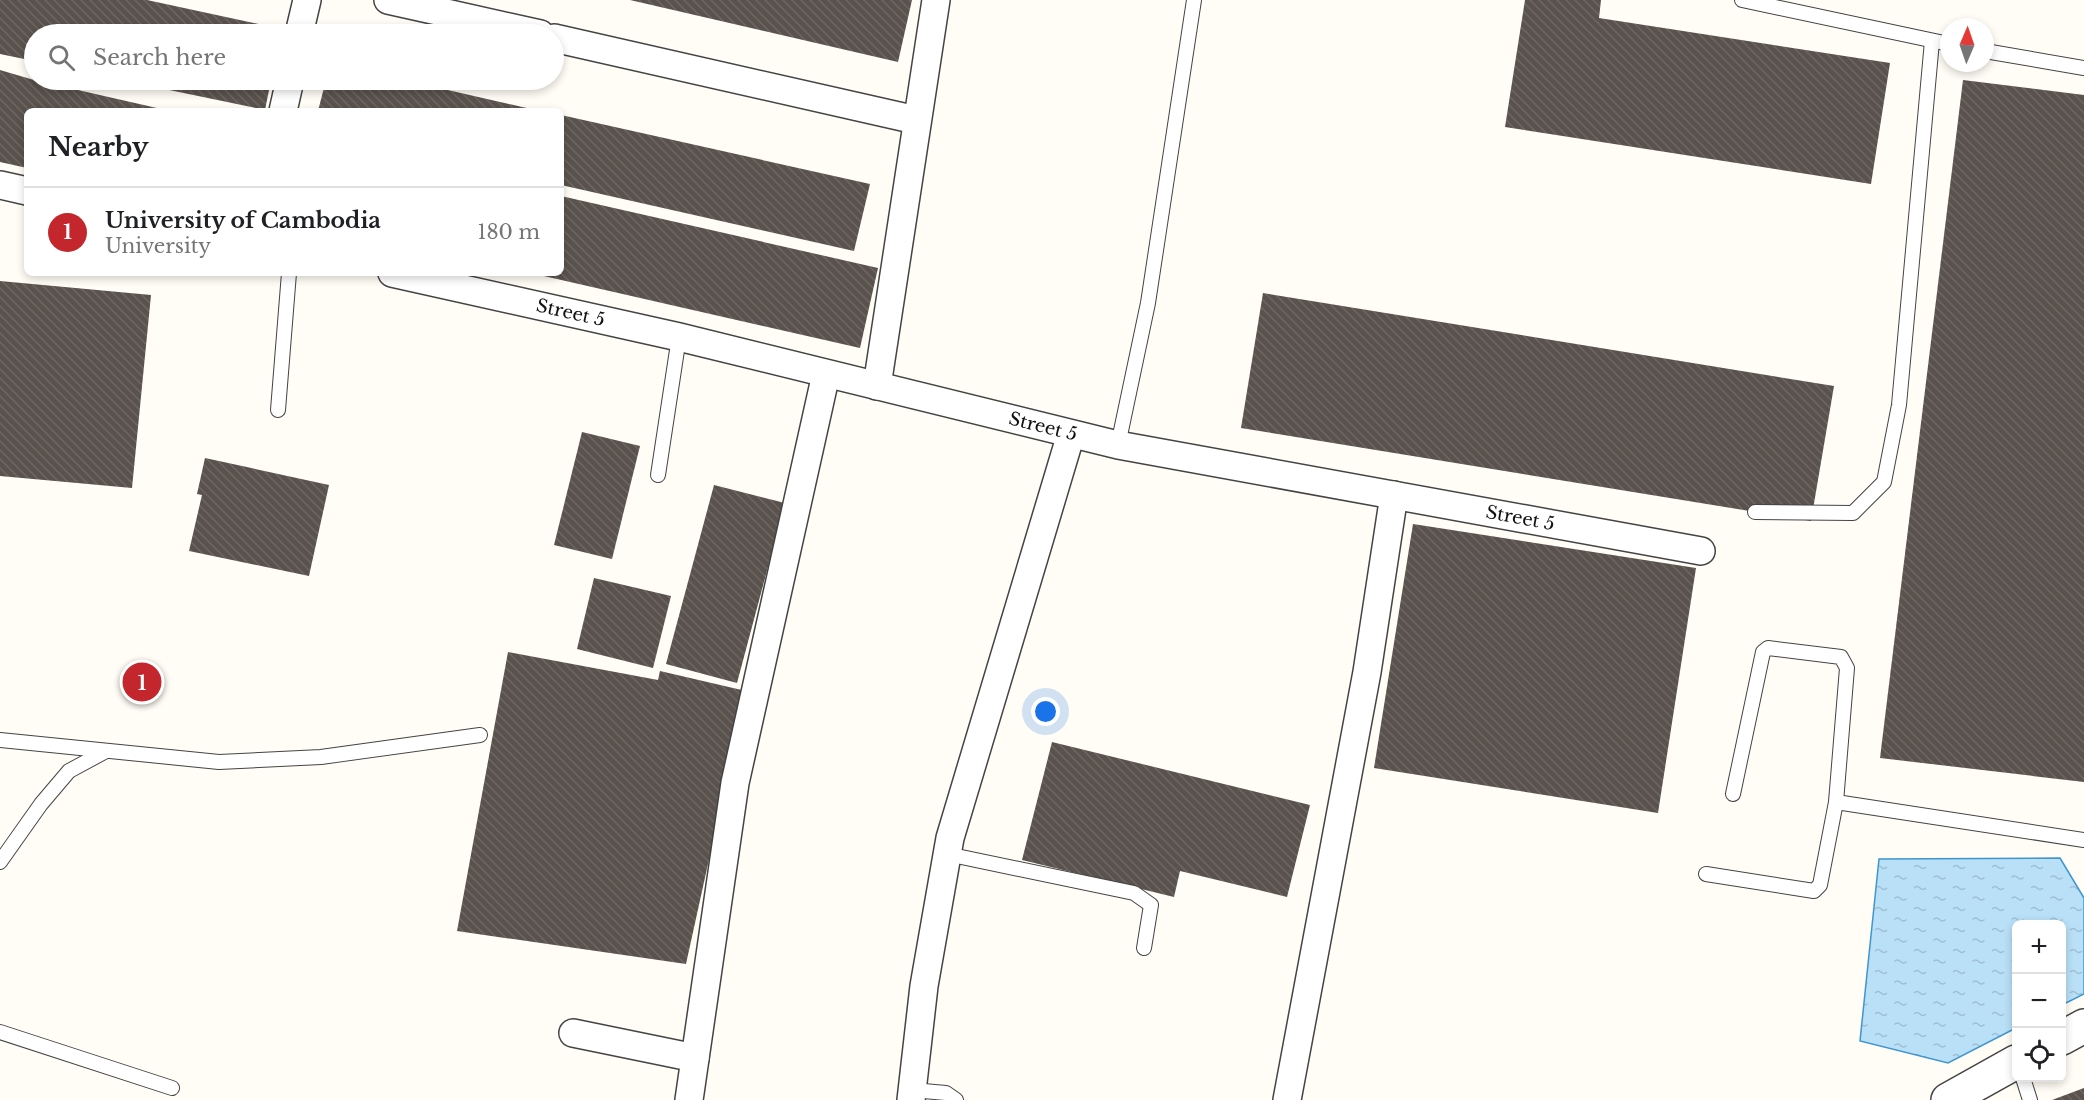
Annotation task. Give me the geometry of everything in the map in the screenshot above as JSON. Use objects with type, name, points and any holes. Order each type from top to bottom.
[{"type":"street","points":[[301,24],[307,0]]},
{"type":"street","points":[[388,0],[495,24]]},
{"type":"street","points":[[877,386],[936,0]]},
{"type":"street","points":[[564,40],[916,120]]},
{"type":"street","points":[[284,108],[288,90]]},
{"type":"street","points":[[0,185],[24,190]]},
{"type":"street","name":"Street 5","points":[[405,276],[679,338],[1118,445],[1701,551]]},
{"type":"street","points":[[689,1100],[735,783],[826,374]]},
{"type":"street","points":[[912,1095],[924,986],[947,854],[967,776],[1071,434]]},
{"type":"street","points":[[1287,1100],[1367,672],[1394,495]]},
{"type":"street","points":[[2066,1035],[2084,1026]]},
{"type":"street","points":[[573,1033],[695,1058]]},
{"type":"street","points":[[1948,1100],[2012,1064]]},
{"type":"lane","points":[[1118,445],[1148,303],[1194,0]]},
{"type":"lane","points":[[1742,0],[1940,42]]},
{"type":"lane","points":[[1755,512],[1853,513],[1884,482],[1899,405],[1932,41]]},
{"type":"lane","points":[[1994,53],[2084,68]]},
{"type":"lane","points":[[278,410],[289,276]]},
{"type":"lane","points":[[658,475],[679,338]]},
{"type":"lane","points":[[1706,874],[1814,891],[1820,885],[1836,802],[1847,668],[1841,657],[1768,648],[1763,652],[1733,794]]},
{"type":"lane","points":[[0,740],[219,762],[321,757],[480,735]]},
{"type":"lane","points":[[0,862],[41,804],[69,771],[106,751]]},
{"type":"lane","points":[[1836,802],[2084,840]]},
{"type":"lane","points":[[947,854],[1134,893],[1151,905],[1144,948]]},
{"type":"lane","points":[[0,1032],[172,1088]]},
{"type":"lane","points":[[2025,1082],[2030,1100]]},
{"type":"lane","points":[[912,1095],[946,1093],[957,1100]]},
{"type":"water","points":[[2060,858],[2084,898],[2084,994],[2066,1003],[2066,920],[2012,920],[2012,1030],[1948,1063],[1860,1041],[1879,859]]},
{"type":"building","points":[[0,0],[147,0],[259,24],[24,24],[24,59],[0,54]]},
{"type":"building","points":[[630,0],[912,0],[898,62]]},
{"type":"building","points":[[1525,0],[1601,0],[1599,18],[1890,63],[1871,184],[1505,127]]},
{"type":"building","points":[[0,70],[24,77],[24,90],[78,90],[157,108],[24,108],[24,167],[0,162]]},
{"type":"building","points":[[1963,80],[2084,95],[2084,782],[1880,758]]},
{"type":"building","points":[[169,90],[269,90],[265,108],[255,108]]},
{"type":"building","points":[[323,90],[448,90],[527,108],[319,108]]},
{"type":"building","points":[[564,116],[870,184],[854,251],[564,186]]},
{"type":"building","points":[[564,197],[878,268],[860,348],[544,276],[564,276]]},
{"type":"building","points":[[0,281],[151,295],[132,488],[0,476]]},
{"type":"building","points":[[1263,293],[1834,386],[1811,521],[1241,428]]},
{"type":"building","points":[[582,432],[640,446],[612,559],[554,545]]},
{"type":"building","points":[[205,458],[329,485],[309,576],[189,551],[202,495],[197,494]]},
{"type":"building","points":[[714,485],[785,503],[737,683],[666,664]]},
{"type":"building","points":[[1413,524],[1696,568],[1658,813],[1374,768]]},
{"type":"building","points":[[594,578],[671,596],[653,668],[577,649]]},
{"type":"building","points":[[508,652],[658,680],[660,671],[746,691],[686,964],[457,931]]},
{"type":"building","points":[[1052,742],[1310,805],[1287,897],[1180,871],[1174,897],[1022,860]]},
{"type":"building","points":[[2084,1088],[2084,1100],[2052,1100]]},
{"type":"place","name":"University of Cambodia","points":[[142,682]]}]
